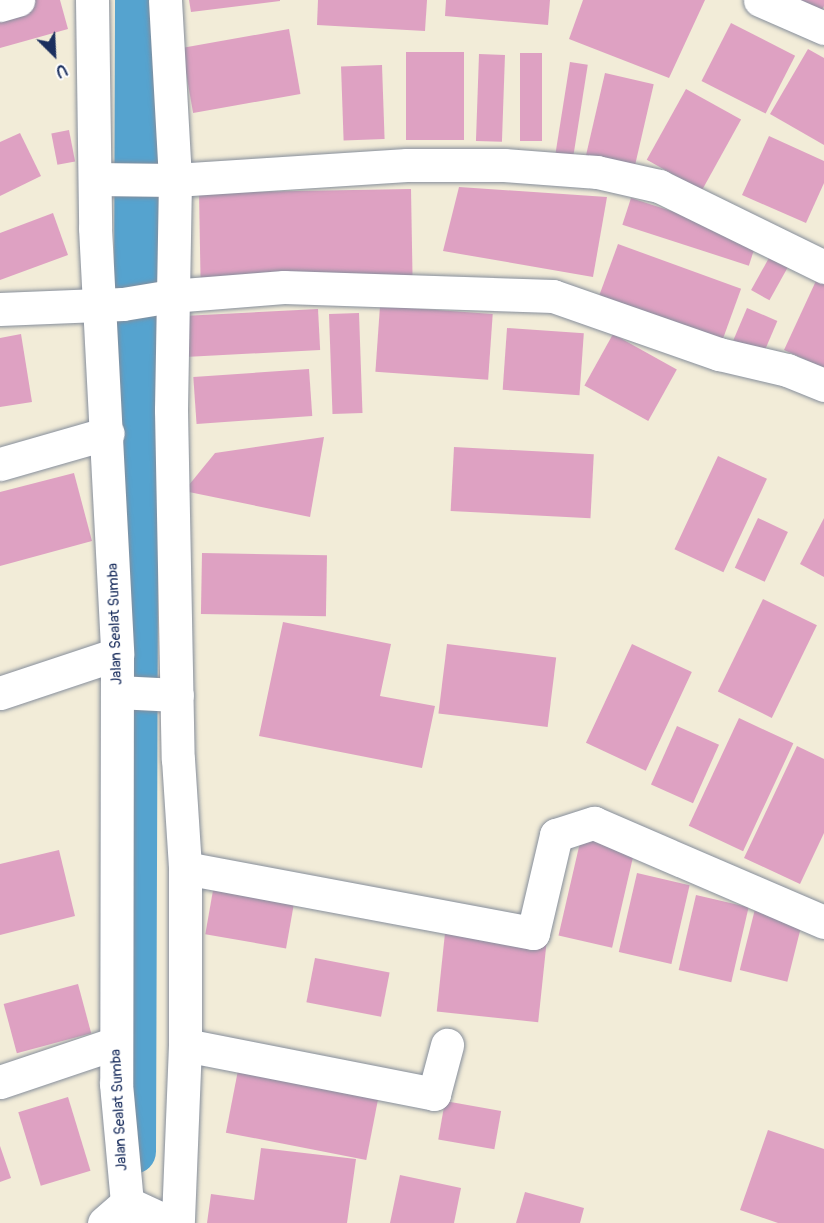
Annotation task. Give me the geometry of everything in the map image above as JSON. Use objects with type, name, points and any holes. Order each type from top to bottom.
[{"type":"street","points":[[0,5],[18,0]]},
{"type":"street","name":"Jalan Sealat Sumba","points":[[92,0],[112,304],[108,433],[117,654],[116,1043],[120,1159],[115,1213],[172,1222]]},
{"type":"street","points":[[165,0],[167,297],[177,695],[185,868],[185,1045],[172,1222]]},
{"type":"street","points":[[760,0],[824,28]]},
{"type":"street","points":[[102,178],[166,180],[406,165],[504,165],[597,172],[659,186],[824,267]]},
{"type":"street","points":[[0,309],[112,304],[284,287],[553,296],[719,354],[787,370],[824,385]]},
{"type":"street","points":[[0,464],[108,433]]},
{"type":"street","points":[[0,693],[117,654]]},
{"type":"street","points":[[117,692],[177,695]]},
{"type":"street","points":[[185,868],[533,933],[556,835],[594,823],[824,922]]},
{"type":"street","points":[[0,1082],[116,1043]]},
{"type":"street","points":[[185,1045],[434,1094],[447,1045]]},
{"type":"building","points":[[32,0],[60,0],[68,29],[0,48],[0,9]]},
{"type":"building","points":[[189,0],[280,0],[280,1],[191,12]]},
{"type":"building","points":[[318,0],[427,0],[425,31],[317,25]]},
{"type":"building","points":[[446,0],[550,0],[548,25],[445,16]]},
{"type":"building","points":[[583,0],[705,0],[669,78],[569,39]]},
{"type":"building","points":[[794,0],[824,0],[824,6],[820,14]]},
{"type":"building","points":[[731,23],[795,56],[766,114],[701,81]]},
{"type":"building","points":[[289,29],[300,94],[193,113],[182,48]]},
{"type":"building","points":[[808,49],[824,58],[824,145],[770,114]]},
{"type":"building","points":[[406,52],[464,52],[464,140],[406,140]]},
{"type":"building","points":[[520,53],[542,53],[542,141],[520,141]]},
{"type":"building","points":[[479,54],[505,55],[502,142],[476,141]]},
{"type":"building","points":[[570,62],[588,65],[573,158],[555,155]]},
{"type":"building","points":[[382,65],[385,139],[344,140],[341,66]]},
{"type":"building","points":[[605,73],[654,84],[634,170],[585,159]]},
{"type":"building","points":[[686,89],[741,120],[702,190],[647,160]]},
{"type":"building","points":[[69,130],[75,161],[57,165],[51,133]]},
{"type":"building","points":[[20,133],[41,176],[0,196],[0,142]]},
{"type":"building","points":[[769,136],[824,161],[824,183],[806,223],[742,195]]},
{"type":"building","points":[[459,187],[607,197],[593,277],[443,251]]},
{"type":"building","points":[[411,189],[413,280],[201,284],[199,193]]},
{"type":"building","points":[[631,198],[757,239],[749,266],[622,225]]},
{"type":"building","points":[[53,213],[68,255],[0,280],[0,233]]},
{"type":"building","points":[[618,244],[741,289],[719,350],[596,305]]},
{"type":"building","points":[[770,256],[788,266],[769,300],[751,290]]},
{"type":"building","points":[[821,270],[824,271],[824,368],[784,350]]},
{"type":"building","points":[[380,306],[493,314],[488,380],[375,372]]},
{"type":"building","points":[[747,308],[777,321],[764,353],[733,340]]},
{"type":"building","points":[[318,309],[320,350],[180,357],[178,316]]},
{"type":"building","points":[[359,313],[362,413],[333,414],[329,314]]},
{"type":"building","points":[[507,328],[584,333],[579,395],[503,390]]},
{"type":"building","points":[[21,334],[32,402],[0,407],[0,338]]},
{"type":"building","points":[[613,334],[677,369],[648,421],[584,386]]},
{"type":"building","points":[[309,369],[312,416],[197,424],[193,377]]},
{"type":"building","points":[[324,437],[310,517],[184,491],[215,453]]},
{"type":"building","points":[[454,447],[594,454],[590,518],[451,511]]},
{"type":"building","points":[[718,456],[767,479],[723,572],[674,549]]},
{"type":"building","points":[[74,473],[92,541],[0,566],[0,492]]},
{"type":"building","points":[[758,518],[788,532],[765,582],[735,568]]},
{"type":"building","points":[[824,518],[824,577],[800,564]]},
{"type":"building","points":[[202,553],[327,555],[326,616],[201,614]]},
{"type":"building","points":[[763,599],[817,625],[772,718],[718,692]]},
{"type":"building","points":[[283,622],[391,644],[380,696],[435,706],[422,768],[259,736]]},
{"type":"building","points":[[447,644],[556,657],[548,727],[438,713]]},
{"type":"building","points":[[632,644],[692,672],[646,771],[586,743]]},
{"type":"building","points":[[739,718],[793,743],[743,851],[689,826]]},
{"type":"building","points":[[677,726],[719,745],[693,803],[651,784]]},
{"type":"building","points":[[797,746],[824,759],[824,833],[800,884],[744,858]]},
{"type":"building","points":[[581,838],[635,850],[612,948],[559,935]]},
{"type":"building","points":[[59,850],[75,916],[0,935],[0,864]]},
{"type":"building","points":[[637,873],[690,885],[671,964],[619,952]]},
{"type":"building","points":[[215,879],[296,893],[286,948],[205,934]]},
{"type":"building","points":[[696,895],[749,907],[731,982],[679,970]]},
{"type":"building","points":[[756,905],[804,917],[787,982],[740,970]]},
{"type":"building","points":[[445,933],[546,944],[538,1022],[437,1012]]},
{"type":"building","points":[[315,958],[390,973],[381,1017],[306,1002]]},
{"type":"building","points":[[78,984],[91,1033],[17,1053],[4,1004]]},
{"type":"building","points":[[240,1060],[380,1087],[366,1160],[226,1133]]},
{"type":"building","points":[[68,1097],[91,1171],[41,1186],[18,1112]]},
{"type":"building","points":[[445,1101],[501,1111],[494,1149],[438,1139]]},
{"type":"building","points":[[768,1130],[824,1149],[824,1223],[778,1223],[740,1210]]},
{"type":"building","points":[[0,1146],[11,1178],[0,1182]]},
{"type":"building","points":[[261,1148],[356,1159],[347,1223],[207,1223],[211,1194],[254,1200]]},
{"type":"building","points":[[400,1175],[461,1188],[454,1223],[390,1223]]},
{"type":"building","points":[[525,1192],[584,1208],[580,1223],[516,1223]]},
{"type":"waterway","points":[[133,1151],[137,0]]}]
